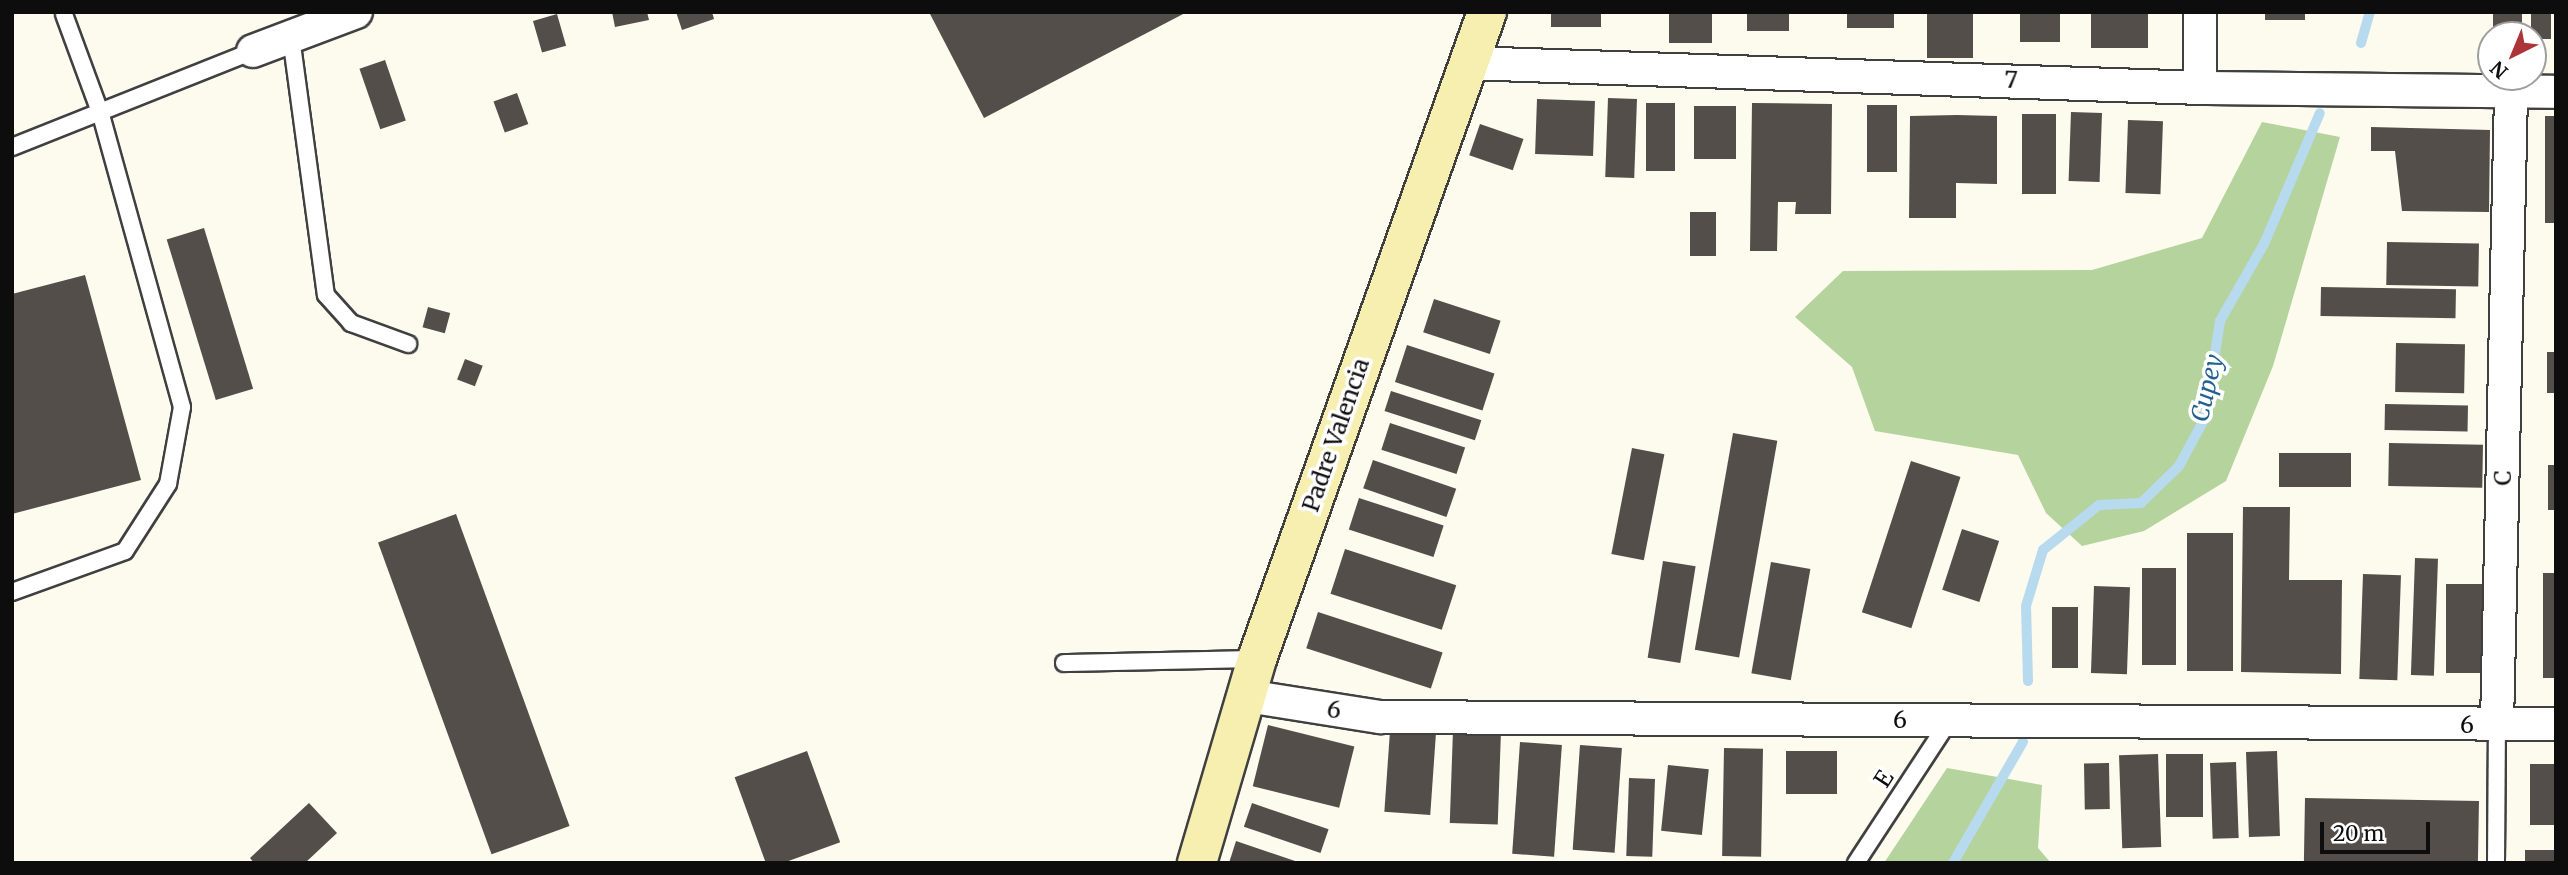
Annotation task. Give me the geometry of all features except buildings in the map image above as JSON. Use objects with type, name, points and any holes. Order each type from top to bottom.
[{"type":"street","name":"Padre Valencia","points":[[1197,863],[1257,659],[1487,12]]},
{"type":"street","points":[[2200,12],[2200,88]]},
{"type":"street","points":[[253,51],[340,15]]},
{"type":"street","name":"7","points":[[1467,63],[2200,88],[2556,92]]},
{"type":"street","name":"C","points":[[2497,725],[2511,93]]},
{"type":"street","name":"6","points":[[1247,696],[1380,717],[2556,724]]},
{"type":"lane","points":[[12,592],[125,551],[168,484],[182,407],[100,112],[64,14]]},
{"type":"lane","points":[[291,37],[326,295],[351,323],[408,344]]},
{"type":"lane","points":[[12,147],[253,51]]},
{"type":"lane","points":[[1064,663],[1257,659]]},
{"type":"lane","name":"E","points":[[1856,863],[1950,721]]},
{"type":"lane","name":"C","points":[[2496,863],[2497,725]]},
{"type":"green space","points":[[2262,122],[2340,137],[2273,366],[2226,481],[2144,531],[2082,546],[2046,513],[2018,455],[1875,431],[1852,367],[1795,317],[1843,271],[2092,270],[2202,238]]},
{"type":"green space","points":[[1947,768],[2042,785],[2038,848],[2051,863],[1884,863]]},
{"type":"waterway","name":"Cupey","points":[[2361,43],[2370,12]]},
{"type":"waterway","name":"Cupey","points":[[2028,681],[2026,606],[2043,550],[2099,505],[2141,503],[2179,466],[2205,418],[2220,321],[2264,244],[2320,113]]},
{"type":"waterway","name":"Cupey","points":[[1953,863],[2023,742]]}]
